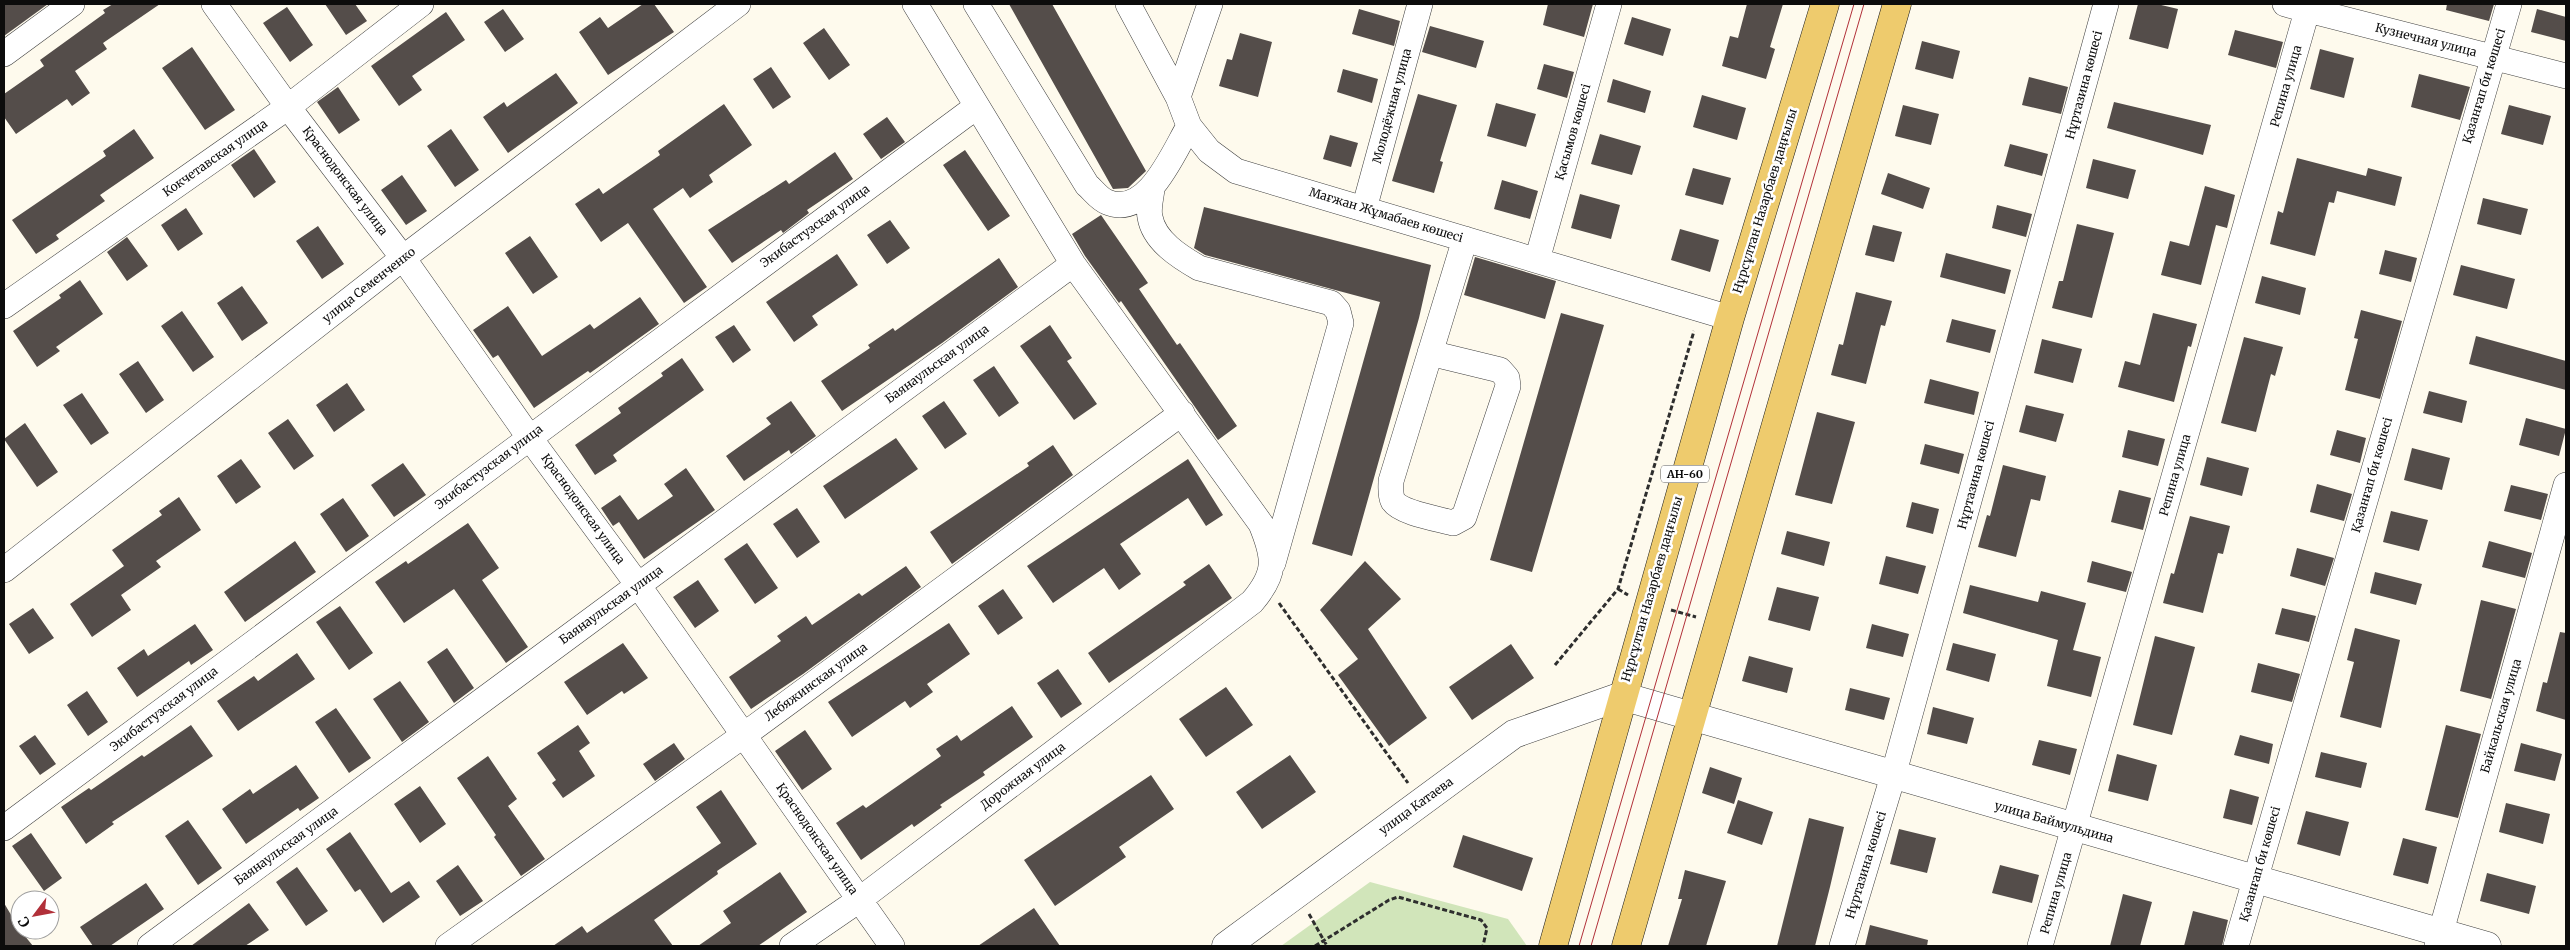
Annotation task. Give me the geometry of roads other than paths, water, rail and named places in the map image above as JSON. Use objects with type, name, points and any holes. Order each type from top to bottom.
[{"type":"main road","name":"Нұрсұлтан Назарбаев даңғылы","points":[[1553,946],[1730,318],[1825,4]]},
{"type":"main road","points":[[1626,946],[1897,4]]},
{"type":"street","points":[[4,54],[72,4]]},
{"type":"street","name":"Краснодонская улица","points":[[214,4],[288,107],[403,258],[638,585],[892,946]]},
{"type":"street","name":"Кокчетавская улица","points":[[4,306],[288,107],[421,4]]},
{"type":"street","name":"улица Семенченко","points":[[4,570],[403,258],[738,4]]},
{"type":"street","points":[[915,4],[1073,264],[1261,524],[1271,550],[1263,585]]},
{"type":"street","points":[[976,4],[1087,185],[1105,202],[1119,206],[1135,201],[1152,189],[1189,126]]},
{"type":"street","name":"Мағжан Жұмабаев көшесі","points":[[1128,4],[1178,97],[1189,126],[1209,151],[1236,171],[1730,318]]},
{"type":"street","points":[[1178,97],[1210,4]]},
{"type":"street","name":"Молодёжная улица","points":[[1364,209],[1420,4]]},
{"type":"street","name":"Қасымов көшесі","points":[[1538,260],[1609,4]]},
{"type":"street","name":"Нұртазина көшесі","points":[[1842,946],[1893,776],[2106,4]]},
{"type":"street","name":"Қазанғап би көшесі","points":[[2236,946],[2492,57],[2509,4]]},
{"type":"street","name":"Кузнечная улица","points":[[2301,6],[2566,76]]},
{"type":"street","name":"Репина улица","points":[[2040,946],[2301,6]]},
{"type":"street","name":"Экибастузская улица","points":[[4,828],[976,107]]},
{"type":"street","points":[[1152,189],[1150,217],[1158,235],[1180,257],[1199,268],[1330,303],[1338,311],[1341,323],[1263,585]]},
{"type":"street","points":[[1430,353],[1500,370],[1508,378],[1508,386],[1464,517],[1453,523],[1400,508],[1393,501],[1391,481],[1430,353],[1465,239]]},
{"type":"street","name":"Баянаульская улица","points":[[150,946],[1073,264]]},
{"type":"street","name":"Лебяжинская улица","points":[[448,946],[744,735],[1182,413]]},
{"type":"street","name":"Байкальская улица","points":[[2438,940],[2566,485]]},
{"type":"street","name":"Дорожная улица","points":[[792,946],[859,900],[1263,585]]},
{"type":"street","name":"улица Баймульдина","points":[[1622,696],[1692,718],[2255,880],[2438,940],[2487,946]]},
{"type":"street","name":"улица Катаева","points":[[1226,946],[1514,734],[1622,696]]},
{"type":"tram line","points":[[1579,946],[1854,4]]},
{"type":"tram line","points":[[1591,946],[1864,4]]}]
